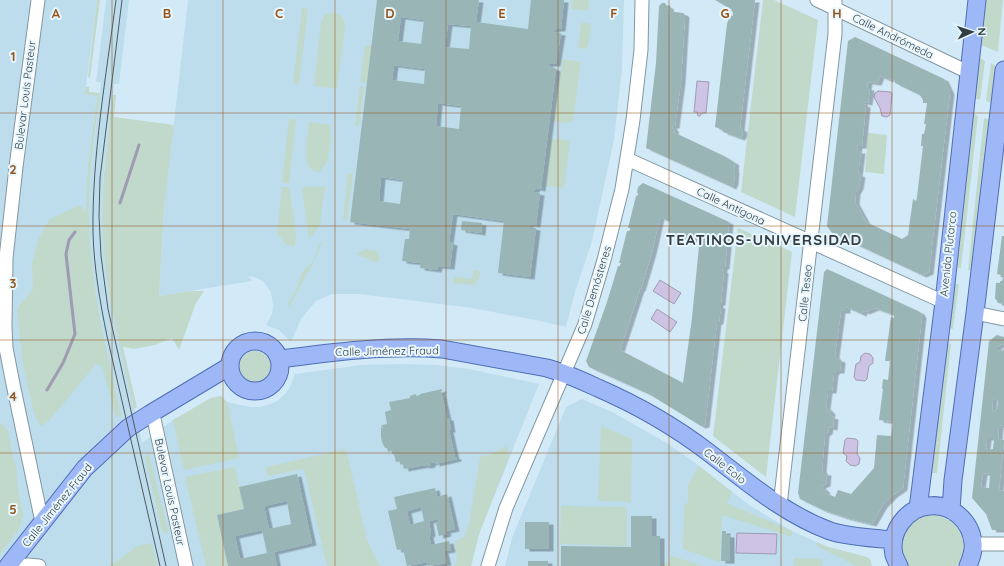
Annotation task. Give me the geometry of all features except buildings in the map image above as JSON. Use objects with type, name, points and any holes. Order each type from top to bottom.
[{"type":"main road","name":"Avenida Plutarco","points":[[918,509],[944,302],[977,0]]},
{"type":"main road","points":[[952,510],[954,480],[1004,70]]},
{"type":"main road","points":[[254,340],[269,344],[276,350],[280,358],[280,373],[272,386],[254,392],[243,389],[235,382],[230,371],[233,354],[239,346],[246,342],[254,340]]},
{"type":"main road","name":"Calle Jiménez Fraud","points":[[280,358],[345,350],[426,348],[442,349],[564,372]]},
{"type":"main road","name":"Calle Jiménez Fraud","points":[[8,566],[85,468],[128,428],[230,371]]},
{"type":"main road","name":"Calle Jiménez Fraud","points":[[16,566],[79,486],[130,436],[230,371]]},
{"type":"main road","name":"Calle Eolo","points":[[564,372],[626,400],[663,420],[707,451],[756,490],[801,518],[831,531],[866,538],[893,540]]},
{"type":"main road","points":[[898,566],[894,555],[893,540],[898,527],[906,516],[918,509],[929,506],[940,506],[952,510],[967,524],[973,544],[972,557],[968,566]]},
{"type":"street","name":"Bulevar Louis Pasteur","points":[[38,0],[16,167],[6,258],[5,327],[6,348],[42,522]]},
{"type":"street","name":"Calle Demóstenes","points":[[488,566],[506,508],[585,324],[604,260],[622,188],[634,120],[640,50],[642,0]]},
{"type":"street","name":"Calle Andrómeda","points":[[816,0],[835,4],[968,72]]},
{"type":"street","name":"Calle Teseo","points":[[780,505],[835,34],[835,4]]},
{"type":"street","name":"Calle Antígona","points":[[627,159],[810,243],[944,302]]},
{"type":"street","points":[[975,313],[1004,319]]},
{"type":"street","name":"Bulevar Louis Pasteur","points":[[154,419],[186,566]]},
{"type":"street","points":[[973,544],[1004,544]]},
{"type":"street","points":[[20,566],[39,566]]},
{"type":"shaded area","points":[[0,0],[97,0],[85,94],[97,95],[88,165],[88,260],[121,416],[94,287],[89,238],[89,187],[101,82],[96,82],[106,0],[129,0],[119,84],[114,84],[104,169],[102,208],[103,240],[108,289],[142,443],[173,420],[211,398],[221,396],[227,402],[250,407],[259,407],[271,404],[286,393],[295,374],[361,365],[436,365],[469,369],[539,384],[479,534],[471,566],[0,566]]},
{"type":"shaded area","points":[[188,0],[624,0],[622,69],[614,140],[592,241],[575,292],[566,327],[472,308],[358,294],[332,294],[316,301],[301,319],[291,342],[279,330],[266,325],[272,314],[273,306],[271,292],[263,281],[254,277],[248,276],[252,281],[159,296],[164,209]]},
{"type":"shaded area","points":[[697,81],[709,82],[706,113],[702,113],[700,116],[698,116],[697,112],[694,112]]},
{"type":"shaded area","points":[[878,91],[891,92],[892,94],[890,115],[887,117],[882,116],[880,108],[874,97],[875,93]]},
{"type":"shaded area","points":[[660,280],[681,293],[674,304],[653,291]]},
{"type":"shaded area","points":[[657,309],[677,322],[670,332],[651,319]]},
{"type":"shaded area","points":[[865,353],[870,354],[873,358],[873,363],[869,366],[867,379],[865,381],[856,380],[854,377],[856,364],[860,362],[861,356]]},
{"type":"shaded area","points":[[582,399],[612,412],[667,443],[749,505],[792,531],[828,547],[867,557],[870,559],[872,566],[505,566],[512,538],[566,407]]},
{"type":"shaded area","points":[[847,438],[856,439],[858,441],[857,454],[860,458],[859,464],[855,466],[850,465],[846,461],[847,456],[843,453],[845,440]]},
{"type":"shaded area","points":[[737,533],[777,534],[776,554],[736,553]]},
{"type":"green space","points":[[97,0],[100,0],[90,78],[88,77]]},
{"type":"green space","points":[[572,0],[589,0],[588,11],[571,9]]},
{"type":"green space","points":[[763,0],[774,0],[818,20],[795,217],[741,192]]},
{"type":"green space","points":[[985,0],[1003,0],[998,52],[981,45]]},
{"type":"green space","points":[[302,8],[308,9],[299,84],[293,83]]},
{"type":"green space","points":[[333,12],[342,17],[345,26],[337,89],[314,86],[321,22],[325,15]]},
{"type":"green space","points":[[581,23],[589,23],[591,26],[588,46],[585,49],[578,48]]},
{"type":"green space","points":[[369,45],[372,46],[367,83],[360,82],[365,47]]},
{"type":"green space","points":[[980,58],[985,61],[980,100],[974,98]]},
{"type":"green space","points":[[563,59],[581,62],[573,120],[569,123],[553,121]]},
{"type":"green space","points":[[991,63],[996,66],[992,103],[986,101]]},
{"type":"green space","points":[[360,86],[364,87],[359,126],[355,126]]},
{"type":"green space","points":[[86,87],[89,87],[89,92],[100,93],[90,184],[90,239],[94,284],[121,416],[120,417],[119,415],[116,417],[102,366],[96,364],[48,422],[41,426],[35,417],[23,366],[17,309],[33,289],[32,263],[39,237],[50,219],[80,205],[86,211],[88,165],[97,96],[85,94]]},
{"type":"green space","points":[[113,95],[116,95],[114,117],[174,125],[164,209],[159,296],[191,291],[204,291],[196,303],[179,350],[172,338],[155,345],[134,349],[123,347],[137,407],[134,409],[107,283],[103,240],[103,186]]},
{"type":"green space","points":[[973,113],[978,116],[961,268],[956,267]]},
{"type":"green space","points":[[289,118],[296,120],[289,183],[282,183]]},
{"type":"green space","points":[[984,118],[990,120],[973,271],[968,270]]},
{"type":"green space","points":[[309,122],[331,125],[330,134],[332,134],[328,160],[320,172],[313,171],[307,160],[306,152]]},
{"type":"green space","points":[[868,133],[887,135],[884,174],[865,172]]},
{"type":"green space","points":[[551,139],[568,140],[570,143],[564,188],[546,186]]},
{"type":"green space","points":[[348,173],[353,174],[347,221],[343,220]]},
{"type":"green space","points":[[304,186],[325,187],[320,225],[309,239],[302,189]]},
{"type":"green space","points":[[282,187],[289,187],[296,232],[295,246],[286,245],[277,233]]},
{"type":"green space","points":[[738,228],[792,252],[766,477],[713,436]]},
{"type":"green space","points":[[320,243],[322,243],[314,261],[289,307],[288,304],[296,290],[302,272],[313,261]]},
{"type":"green space","points":[[366,249],[376,251],[380,257],[378,263],[356,254]]},
{"type":"green space","points":[[474,270],[481,271],[477,282],[474,285],[453,283],[454,277],[472,279]]},
{"type":"green space","points":[[954,284],[959,284],[953,329],[948,328]]},
{"type":"green space","points":[[946,343],[951,344],[937,473],[932,473]]},
{"type":"green space","points":[[255,351],[266,356],[271,367],[266,378],[255,383],[244,378],[239,367],[244,356]]},
{"type":"green space","points":[[221,396],[227,402],[239,458],[184,470],[173,420],[211,398]]},
{"type":"green space","points":[[0,423],[8,430],[16,466],[18,490],[23,515],[19,529],[0,554]]},
{"type":"green space","points":[[601,426],[632,439],[631,502],[598,501]]},
{"type":"green space","points":[[507,446],[509,458],[479,534],[471,566],[454,566],[457,560],[455,542],[465,536],[469,523],[480,457],[489,455]]},
{"type":"green space","points":[[346,449],[367,540],[381,566],[327,566],[304,469],[268,476],[265,469],[271,466]]},
{"type":"green space","points":[[149,454],[169,534],[162,531],[145,457]]},
{"type":"green space","points":[[699,466],[732,492],[727,503],[792,531],[792,537],[722,515],[720,562],[683,549],[684,506],[688,502],[688,484]]},
{"type":"green space","points":[[235,467],[244,509],[217,515],[228,566],[206,566],[185,477]]},
{"type":"green space","points":[[561,506],[627,507],[627,546],[560,544]]},
{"type":"green space","points":[[935,515],[951,522],[961,534],[963,549],[957,566],[908,566],[902,548],[902,540],[905,532],[916,520],[925,516]]},
{"type":"green space","points":[[817,542],[828,547],[867,557],[870,559],[872,566],[856,566],[817,546]]},
{"type":"green space","points":[[152,543],[157,566],[110,566],[137,546]]},
{"type":"green space","points":[[672,556],[703,566],[661,566],[662,564],[667,563]]},
{"type":"green space","points":[[794,558],[822,559],[822,566],[794,566]]},
{"type":"waterway","points":[[120,203],[139,145]]},
{"type":"waterway","points":[[47,390],[63,363],[75,334],[66,254],[69,240],[75,232]]},
{"type":"tram line","points":[[116,0],[97,145],[93,204],[95,259],[107,336],[160,566]]},
{"type":"tram line","points":[[122,0],[100,178],[99,216],[101,256],[108,309],[166,566]]},
{"type":"district","name":"TEATINOS-UNIVERSIDAD","points":[[764,239]]}]
